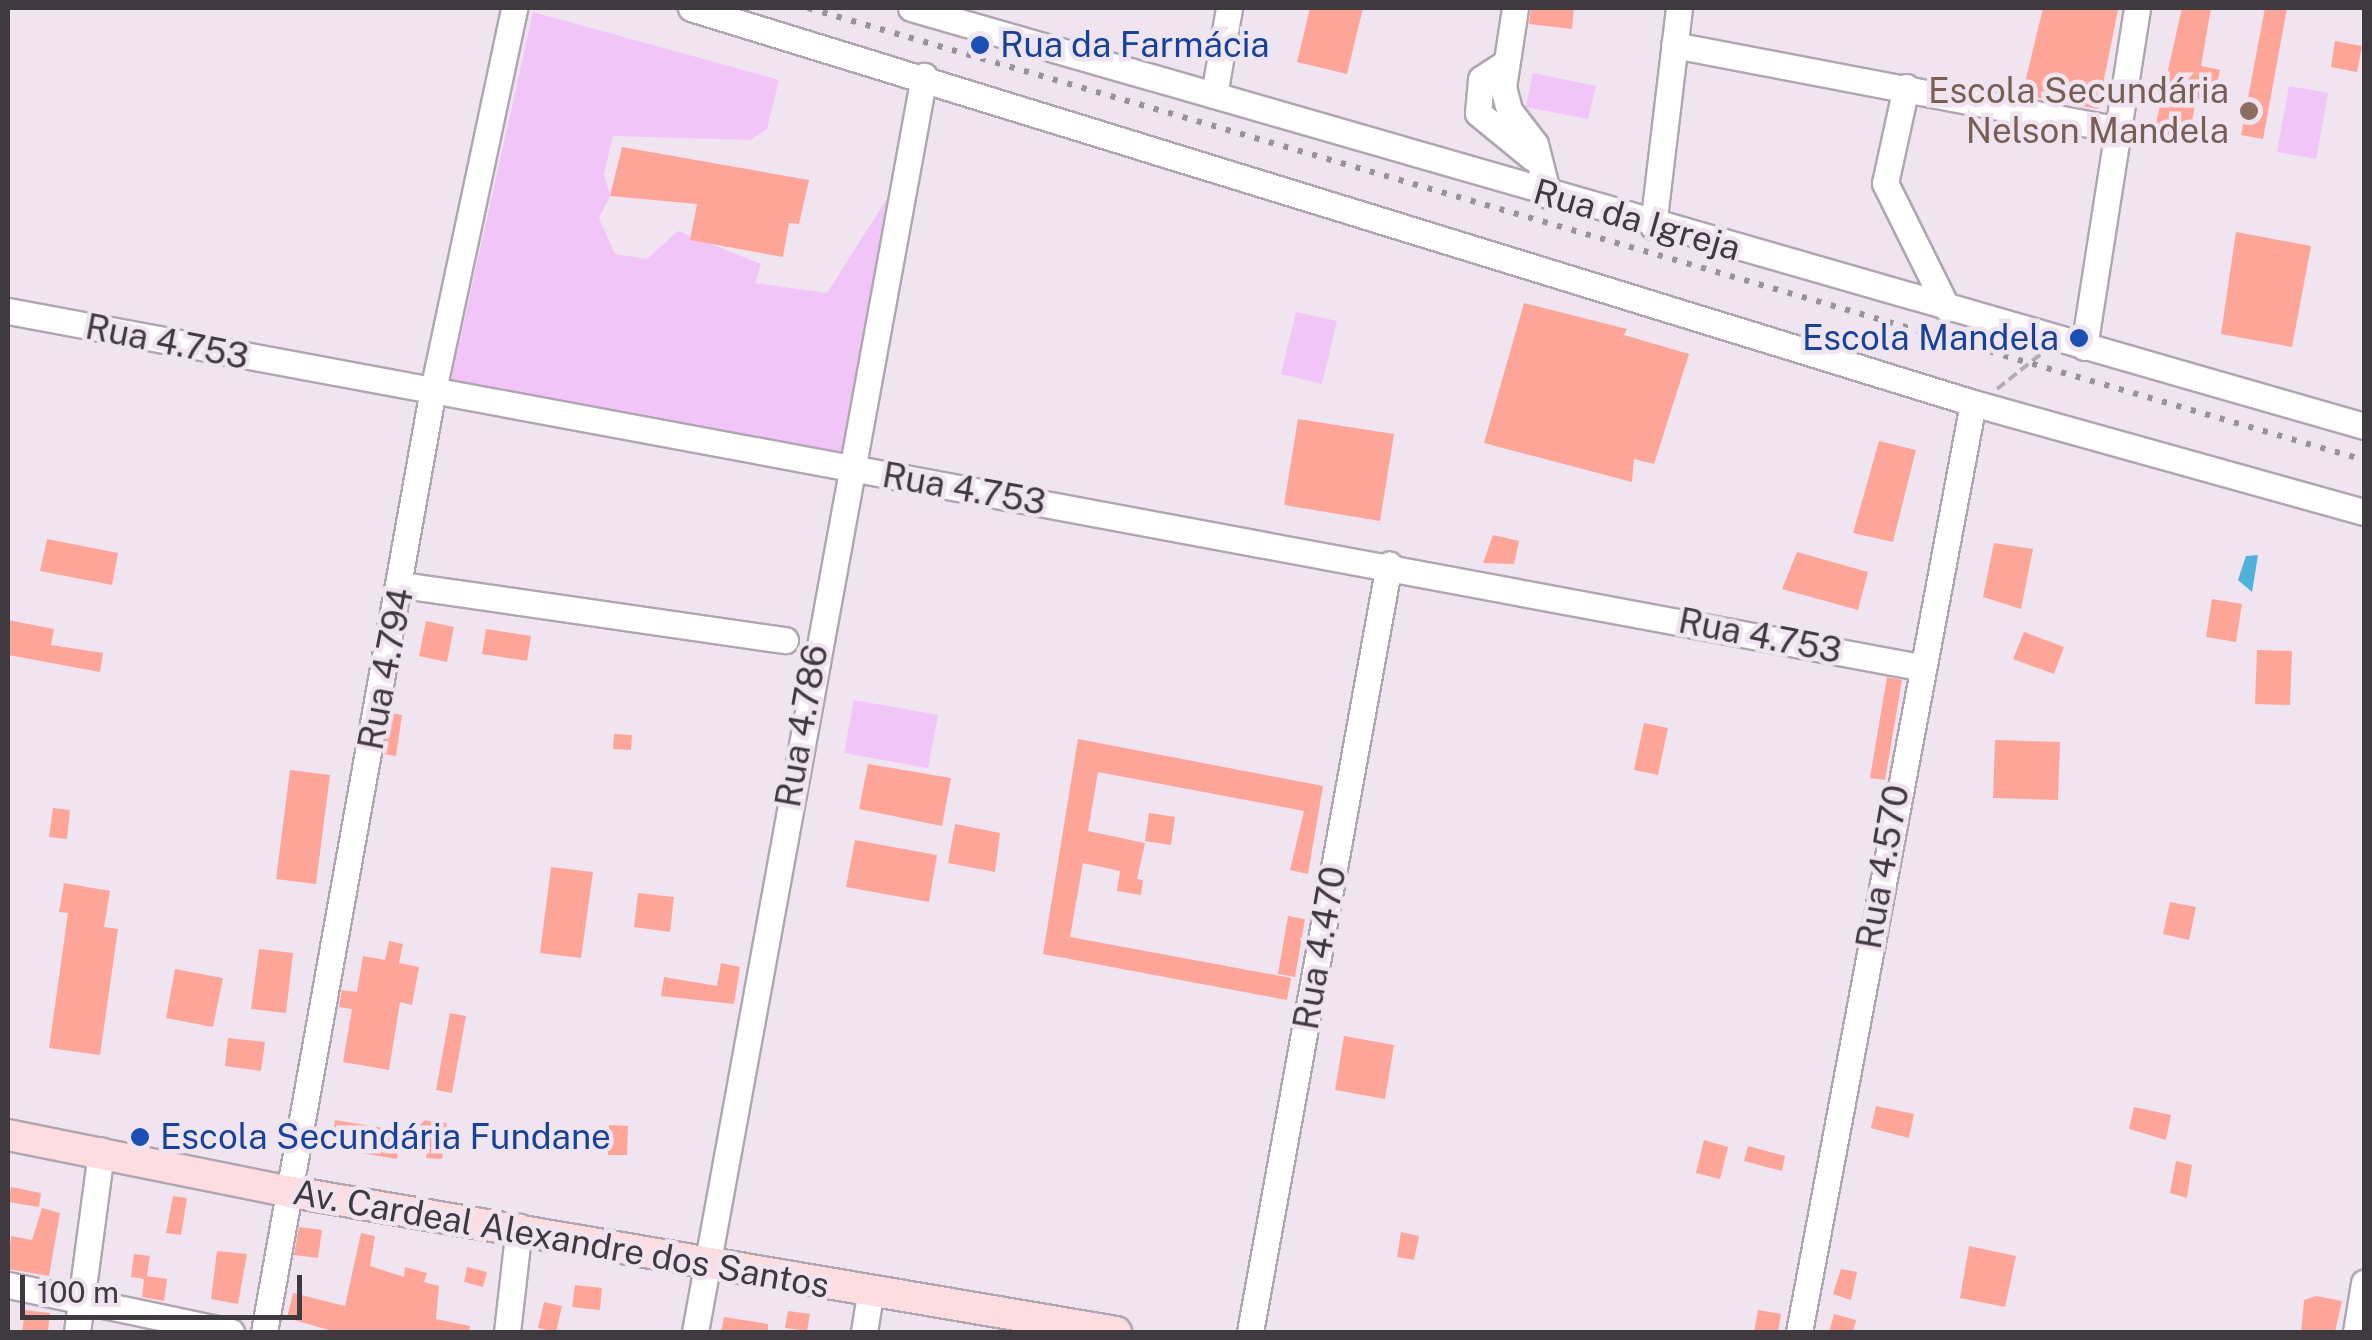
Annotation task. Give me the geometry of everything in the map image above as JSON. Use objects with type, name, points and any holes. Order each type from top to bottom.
[{"type":"main road","name":"Av. Cardeal Alexandre dos Santos","points":[[8,1135],[286,1191],[518,1227],[1054,1327],[1116,1332]]},
{"type":"street","name":"Rua 4.794","points":[[264,1332],[286,1191],[402,585],[432,394],[514,8]]},
{"type":"street","name":"Rua da Igreja","points":[[691,8],[924,76],[1973,403],[2364,512]]},
{"type":"street","name":"Rua da Igreja","points":[[911,8],[945,12],[1653,226],[2364,426]]},
{"type":"street","points":[[1214,95],[1230,8]]},
{"type":"street","points":[[1515,8],[1504,64],[1508,110],[1544,168],[1548,194]]},
{"type":"street","points":[[1653,226],[1679,8]]},
{"type":"street","points":[[2084,346],[2137,8]]},
{"type":"street","points":[[1674,45],[2116,129]]},
{"type":"street","name":"Rua 4.786","points":[[695,1332],[848,469],[924,76]]},
{"type":"street","points":[[1906,88],[1885,183],[1947,308]]},
{"type":"street","name":"Rua 4.753","points":[[8,311],[432,394],[1389,564],[1920,668]]},
{"type":"street","name":"Rua 4.570","points":[[1799,1332],[1920,668],[1973,403]]},
{"type":"street","name":"Rua 4.470","points":[[1250,1332],[1389,564]]},
{"type":"street","points":[[402,585],[784,640]]},
{"type":"street","points":[[77,1332],[102,1151]]},
{"type":"street","points":[[506,1332],[518,1227]]},
{"type":"street","points":[[2356,1332],[2364,1283]]},
{"type":"street","points":[[8,1285],[231,1332]]},
{"type":"street","points":[[864,1332],[870,1294]]},
{"type":"path","points":[[1973,403],[2042,352],[2084,346]]},
{"type":"shaded area","points":[[533,12],[779,80],[767,129],[750,140],[613,136],[604,174],[610,196],[599,218],[615,254],[647,259],[678,231],[761,264],[755,283],[827,293],[892,191],[848,469],[449,389]]},
{"type":"shaded area","points":[[1533,73],[1596,86],[1588,119],[1526,107]]},
{"type":"shaded area","points":[[2289,86],[2328,93],[2316,159],[2277,152]]},
{"type":"shaded area","points":[[1296,312],[1337,321],[1322,384],[1281,374]]},
{"type":"shaded area","points":[[854,700],[938,715],[928,768],[844,753]]},
{"type":"water","points":[[2258,555],[2252,592],[2238,580],[2246,556]]},
{"type":"building","points":[[1310,8],[1363,8],[1347,74],[1297,62]]},
{"type":"building","points":[[1531,8],[1574,8],[1572,29],[1529,24]]},
{"type":"building","points":[[2043,8],[2118,10],[2098,109],[2022,95]]},
{"type":"building","points":[[2182,8],[2211,8],[2201,66],[2220,70],[2213,103],[2196,99],[2189,138],[2154,132]]},
{"type":"building","points":[[2265,8],[2287,8],[2263,139],[2241,135]]},
{"type":"building","points":[[2335,41],[2362,46],[2357,72],[2331,67]]},
{"type":"building","points":[[622,147],[809,180],[799,224],[789,223],[783,257],[690,240],[697,204],[610,196]]},
{"type":"building","points":[[2236,232],[2311,246],[2292,347],[2221,334]]},
{"type":"building","points":[[1524,303],[1627,329],[1624,335],[1689,354],[1654,464],[1634,459],[1632,482],[1484,443]]},
{"type":"building","points":[[1298,419],[1394,434],[1380,521],[1284,505]]},
{"type":"building","points":[[1879,441],[1916,450],[1893,542],[1853,533]]},
{"type":"building","points":[[1493,535],[1519,541],[1514,564],[1483,563]]},
{"type":"building","points":[[47,539],[118,553],[112,585],[40,571]]},
{"type":"building","points":[[1994,543],[2033,549],[2021,609],[1983,597]]},
{"type":"building","points":[[1797,552],[1868,572],[1858,610],[1782,589]]},
{"type":"building","points":[[2212,599],[2242,604],[2236,642],[2206,637]]},
{"type":"building","points":[[8,620],[54,629],[51,645],[103,653],[100,672],[8,655]]},
{"type":"building","points":[[426,621],[454,627],[447,662],[419,656]]},
{"type":"building","points":[[486,629],[531,636],[527,661],[482,654]]},
{"type":"building","points":[[2024,632],[2064,647],[2054,674],[2013,659]]},
{"type":"building","points":[[2257,650],[2292,651],[2290,705],[2255,704]]},
{"type":"building","points":[[1887,677],[1902,680],[1885,780],[1870,778]]},
{"type":"building","points":[[391,713],[402,715],[396,756],[384,754]]},
{"type":"building","points":[[1644,723],[1668,728],[1658,775],[1634,770]]},
{"type":"building","points":[[614,734],[632,735],[631,750],[613,749]]},
{"type":"building","points":[[1078,739],[1323,786],[1308,874],[1290,870],[1304,811],[1098,772],[1088,831],[1145,843],[1137,879],[1143,880],[1141,895],[1117,891],[1120,871],[1083,863],[1070,937],[1291,978],[1287,1000],[1043,954]]},
{"type":"building","points":[[1995,740],[2060,742],[2058,800],[1993,798]]},
{"type":"building","points":[[868,764],[951,778],[942,826],[859,809]]},
{"type":"building","points":[[290,770],[330,775],[316,884],[276,879]]},
{"type":"building","points":[[53,808],[70,810],[67,839],[49,837]]},
{"type":"building","points":[[1149,813],[1175,817],[1171,845],[1145,841]]},
{"type":"building","points":[[955,824],[1000,833],[995,872],[948,863]]},
{"type":"building","points":[[855,840],[937,855],[929,902],[846,887]]},
{"type":"building","points":[[551,867],[593,872],[581,958],[540,953]]},
{"type":"building","points":[[64,883],[110,891],[104,927],[118,929],[100,1055],[49,1048],[68,913],[59,912]]},
{"type":"building","points":[[638,893],[674,897],[670,932],[634,927]]},
{"type":"building","points":[[2170,902],[2196,907],[2189,940],[2163,934]]},
{"type":"building","points":[[1288,916],[1305,919],[1295,977],[1278,974]]},
{"type":"building","points":[[389,941],[403,944],[399,963],[419,967],[412,1005],[400,1002],[389,1070],[343,1062],[352,1009],[339,1007],[342,990],[357,992],[363,956],[385,960]]},
{"type":"building","points":[[259,949],[293,953],[286,1013],[251,1009]]},
{"type":"building","points":[[721,963],[740,967],[734,1004],[661,996],[664,977],[717,986]]},
{"type":"building","points":[[175,969],[223,978],[213,1027],[166,1018]]},
{"type":"building","points":[[450,1013],[466,1016],[452,1093],[436,1090]]},
{"type":"building","points":[[1344,1036],[1394,1045],[1385,1099],[1335,1090]]},
{"type":"building","points":[[228,1038],[265,1042],[261,1071],[225,1066]]},
{"type":"building","points":[[1876,1106],[1914,1114],[1909,1138],[1871,1128]]},
{"type":"building","points":[[2134,1107],[2171,1115],[2166,1140],[2129,1129]]},
{"type":"building","points":[[412,1119],[447,1123],[442,1159],[426,1158],[429,1140],[410,1137]]},
{"type":"building","points":[[335,1120],[402,1131],[397,1159],[331,1148]]},
{"type":"building","points":[[609,1125],[628,1126],[627,1155],[608,1155]]},
{"type":"building","points":[[1704,1140],[1728,1147],[1720,1179],[1696,1173]]},
{"type":"building","points":[[1748,1146],[1785,1156],[1782,1171],[1744,1161]]},
{"type":"building","points":[[2176,1161],[2192,1165],[2187,1198],[2170,1193]]},
{"type":"building","points":[[11,1187],[41,1193],[39,1207],[8,1202]]},
{"type":"building","points":[[173,1196],[187,1198],[181,1235],[166,1233]]},
{"type":"building","points":[[42,1208],[60,1213],[49,1276],[8,1269],[11,1236],[32,1240]]},
{"type":"building","points":[[299,1227],[322,1230],[318,1258],[294,1255]]},
{"type":"building","points":[[1401,1232],[1419,1236],[1414,1260],[1397,1257]]},
{"type":"building","points":[[361,1233],[375,1236],[370,1266],[404,1277],[405,1267],[427,1273],[424,1282],[439,1286],[436,1319],[470,1326],[469,1332],[336,1332],[287,1318],[293,1293],[345,1306]]},
{"type":"building","points":[[1969,1246],[2016,1256],[2005,1307],[1960,1298]]},
{"type":"building","points":[[217,1251],[247,1254],[238,1304],[211,1299]]},
{"type":"building","points":[[134,1254],[150,1256],[147,1276],[167,1279],[164,1301],[142,1297],[144,1279],[131,1277]]},
{"type":"building","points":[[467,1267],[487,1272],[483,1287],[464,1282]]},
{"type":"building","points":[[1841,1269],[1857,1272],[1851,1300],[1833,1294]]},
{"type":"building","points":[[575,1285],[602,1288],[600,1310],[572,1307]]},
{"type":"building","points":[[2316,1296],[2342,1301],[2335,1332],[2301,1332],[2304,1300]]},
{"type":"building","points":[[544,1302],[562,1306],[556,1332],[538,1328]]},
{"type":"building","points":[[25,1310],[50,1313],[48,1332],[22,1332]]},
{"type":"building","points":[[1758,1310],[1781,1314],[1778,1332],[1754,1332]]},
{"type":"building","points":[[788,1311],[810,1314],[807,1331],[785,1328]]},
{"type":"building","points":[[1834,1314],[1856,1320],[1853,1332],[1829,1332]]},
{"type":"building","points":[[724,1317],[768,1324],[768,1332],[721,1332]]},
{"type":"railway","points":[[808,8],[2364,460]]},
{"type":"place","name":"Rua da Farmácia","points":[[980,45]]},
{"type":"place","name":"Escola Secundária Nelson Mandela","points":[[2249,111]]},
{"type":"place","name":"Escola Mandela","points":[[2079,338]]},
{"type":"place","name":"Escola Secundária Fundane","points":[[140,1137]]}]
